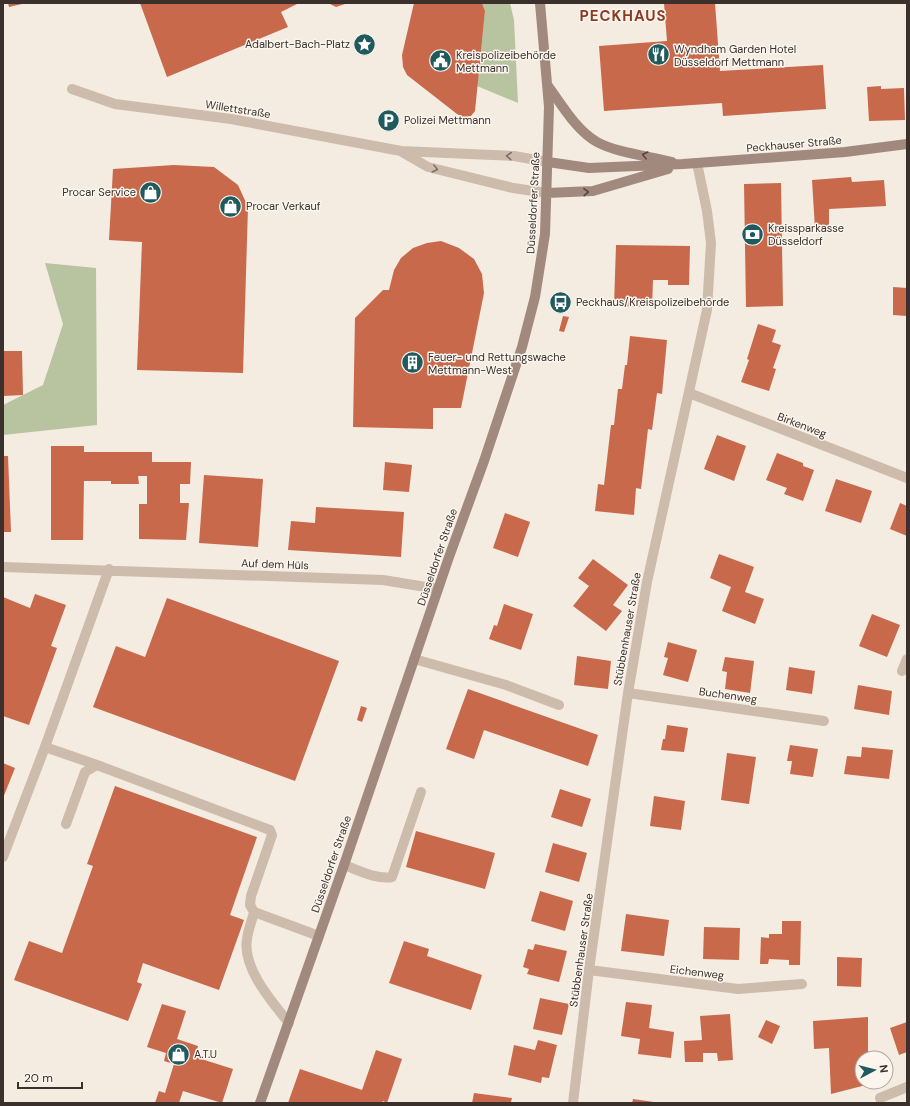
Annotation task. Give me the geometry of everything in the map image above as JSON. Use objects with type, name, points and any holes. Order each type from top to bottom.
[{"type":"main road","name":"Düsseldorfer Straße","points":[[260,1103],[344,865],[438,589],[484,461],[522,347],[535,297],[543,248],[548,162],[548,86],[540,3]]},
{"type":"main road","points":[[548,86],[573,120],[597,142],[683,164]]},
{"type":"main road","name":"Peckhauser Straße","points":[[548,162],[589,168],[683,164],[845,152],[907,144]]},
{"type":"main road","name":"Peckhauser Straße","points":[[547,193],[594,192],[683,164]]},
{"type":"street","name":"Willettstraße","points":[[72,90],[115,104],[231,119],[401,151],[514,156],[548,162]]},
{"type":"street","name":"Willettstraße","points":[[401,151],[428,167],[513,188],[547,193]]},
{"type":"street","name":"Stübbenhauser Straße","points":[[573,1103],[628,692],[647,582],[707,310],[711,243],[708,211],[697,163]]},
{"type":"street","name":"Birkenweg","points":[[689,394],[907,478]]},
{"type":"street","name":"Auf dem Hüls","points":[[3,566],[383,580],[438,589]]},
{"type":"street","points":[[3,857],[45,747],[109,569]]},
{"type":"street","points":[[414,659],[506,685],[559,705]]},
{"type":"street","points":[[902,671],[907,659]]},
{"type":"street","name":"Buchenweg","points":[[628,692],[824,721]]},
{"type":"street","points":[[45,747],[270,830],[272,836],[251,896],[250,905],[254,912],[319,936]]},
{"type":"street","points":[[66,824],[85,772],[97,765]]},
{"type":"street","points":[[344,865],[373,875],[387,878],[392,877],[421,792]]},
{"type":"street","points":[[254,912],[246,941],[249,962],[265,993],[289,1023]]},
{"type":"street","name":"Eichenweg","points":[[590,970],[738,989],[802,984]]},
{"type":"street","points":[[880,1098],[907,1087]]},
{"type":"green space","points":[[482,3],[510,3],[514,20],[518,103],[477,86],[485,11]]},
{"type":"green space","points":[[45,263],[96,268],[97,425],[3,435],[3,405],[43,385],[63,324]]},
{"type":"building","points":[[8,3],[22,3],[22,4],[9,7]]},
{"type":"building","points":[[140,3],[299,3],[281,12],[288,27],[167,77]]},
{"type":"building","points":[[328,3],[348,3],[336,7]]},
{"type":"building","name":"Kreispolizeibehörde Mettmann","points":[[414,3],[482,3],[485,11],[475,111],[471,116],[463,117],[457,114],[407,75],[403,67],[402,55]]},
{"type":"building","name":"Wyndham Garden Hotel Düsseldorf Mettmann","points":[[664,3],[715,3],[720,71],[823,65],[826,109],[723,116],[722,103],[604,111],[599,46],[667,41]]},
{"type":"building","points":[[881,86],[881,89],[904,88],[905,120],[869,121],[867,87]]},
{"type":"building","points":[[174,165],[214,167],[238,185],[248,207],[243,373],[137,370],[142,242],[109,240],[113,169]]},
{"type":"building","points":[[851,177],[852,182],[884,180],[886,206],[829,209],[829,228],[815,229],[812,180]]},
{"type":"building","points":[[781,183],[783,306],[746,307],[744,184]]},
{"type":"building","name":"Feuer- und Rettungswache Mettmann-West","points":[[441,241],[459,248],[474,259],[482,274],[484,293],[461,408],[433,408],[433,429],[353,427],[355,318],[383,290],[389,290],[394,270],[401,258],[413,248],[427,243]]},
{"type":"building","points":[[616,245],[690,246],[689,285],[668,285],[668,280],[653,280],[652,307],[614,306]]},
{"type":"building","points":[[893,287],[907,288],[907,316],[893,315]]},
{"type":"building","points":[[563,316],[569,317],[564,332],[559,331]]},
{"type":"building","points":[[758,324],[776,330],[772,342],[781,345],[773,368],[776,369],[769,391],[741,382],[749,360],[747,359]]},
{"type":"building","points":[[630,336],[667,340],[662,394],[657,393],[652,430],[648,429],[641,489],[636,488],[634,515],[595,511],[598,484],[604,485],[611,425],[614,425],[618,389],[622,389],[625,365],[627,365]]},
{"type":"building","points":[[3,351],[22,351],[23,395],[3,396]]},
{"type":"building","points":[[717,435],[746,446],[734,481],[704,469]]},
{"type":"building","points":[[51,446],[84,446],[84,452],[152,452],[152,462],[191,462],[190,484],[180,484],[180,503],[189,503],[186,540],[139,539],[139,504],[147,504],[147,476],[138,476],[139,484],[111,484],[111,481],[84,481],[83,540],[51,540]]},
{"type":"building","points":[[777,453],[803,463],[803,466],[814,470],[803,501],[784,494],[787,488],[766,480]]},
{"type":"building","points":[[3,456],[8,456],[11,532],[3,532]]},
{"type":"building","points":[[385,462],[412,465],[409,492],[383,490]]},
{"type":"building","points":[[204,475],[263,479],[258,547],[199,543]]},
{"type":"building","points":[[836,479],[872,491],[861,523],[825,511]]},
{"type":"building","points":[[900,503],[907,506],[907,536],[890,529]]},
{"type":"building","points":[[316,507],[404,512],[401,557],[288,550],[291,521],[315,523]]},
{"type":"building","points":[[505,513],[530,522],[518,557],[493,548]]},
{"type":"building","points":[[719,554],[754,567],[745,592],[764,599],[755,624],[722,611],[731,587],[710,578]]},
{"type":"building","points":[[593,559],[628,585],[613,605],[622,611],[606,631],[573,606],[589,586],[578,578]]},
{"type":"building","points":[[35,594],[66,605],[51,646],[57,648],[29,725],[3,716],[3,597],[30,608]]},
{"type":"building","points":[[167,598],[339,661],[295,781],[93,707],[116,646],[145,657]]},
{"type":"building","points":[[504,604],[533,614],[521,650],[489,639],[494,625],[497,626]]},
{"type":"building","points":[[872,614],[900,625],[887,657],[859,646]]},
{"type":"building","points":[[668,642],[697,650],[688,682],[663,675],[668,658],[664,657]]},
{"type":"building","points":[[577,656],[611,661],[608,689],[574,685]]},
{"type":"building","points":[[725,657],[754,661],[750,693],[725,689],[727,672],[722,671]]},
{"type":"building","points":[[789,667],[815,671],[812,694],[786,690]]},
{"type":"building","points":[[858,685],[892,691],[889,715],[854,709]]},
{"type":"building","points":[[468,689],[598,735],[588,766],[484,730],[474,759],[446,749]]},
{"type":"building","points":[[361,706],[367,708],[362,722],[357,720]]},
{"type":"building","points":[[667,725],[688,728],[684,752],[661,750],[663,739],[665,739]]},
{"type":"building","points":[[790,745],[818,749],[813,777],[790,774],[792,761],[787,761]]},
{"type":"building","points":[[862,747],[893,750],[889,779],[844,774],[847,756],[861,757]]},
{"type":"building","points":[[727,753],[756,757],[749,804],[721,800]]},
{"type":"building","points":[[3,763],[15,768],[3,798]]},
{"type":"building","points":[[115,786],[257,837],[230,915],[244,920],[219,990],[143,963],[137,982],[142,984],[128,1021],[14,980],[29,941],[62,953],[93,866],[87,864]]},
{"type":"building","points":[[560,789],[591,799],[582,827],[551,817]]},
{"type":"building","points":[[654,796],[685,801],[681,830],[650,826]]},
{"type":"building","points":[[416,831],[495,853],[485,889],[406,867]]},
{"type":"building","points":[[553,843],[587,853],[579,882],[545,872]]},
{"type":"building","points":[[540,891],[573,901],[565,931],[531,921]]},
{"type":"building","points":[[626,914],[669,920],[664,956],[621,951]]},
{"type":"building","points":[[782,921],[801,921],[800,965],[789,965],[789,960],[769,959],[768,964],[760,964],[761,937],[769,938],[769,934],[782,934]]},
{"type":"building","points":[[704,927],[740,928],[739,960],[703,959]]},
{"type":"building","points":[[404,941],[429,949],[427,956],[482,975],[471,1010],[389,983]]},
{"type":"building","points":[[535,944],[567,951],[559,982],[527,974],[529,969],[523,967],[528,949],[533,950]]},
{"type":"building","points":[[837,957],[862,958],[861,987],[837,986]]},
{"type":"building","points":[[540,998],[569,1004],[562,1035],[533,1029]]},
{"type":"building","points":[[626,1002],[652,1005],[649,1028],[674,1032],[671,1058],[638,1054],[640,1039],[621,1036]]},
{"type":"building","points":[[162,1004],[186,1011],[177,1039],[198,1046],[195,1057],[233,1069],[222,1103],[183,1091],[179,1103],[155,1103],[159,1091],[165,1093],[174,1064],[164,1061],[166,1053],[147,1047]]},
{"type":"building","points":[[730,1014],[733,1060],[718,1061],[717,1053],[703,1053],[703,1062],[685,1062],[684,1041],[702,1040],[700,1016]]},
{"type":"building","points":[[868,1017],[868,1050],[854,1050],[854,1088],[831,1094],[829,1048],[814,1049],[813,1021]]},
{"type":"building","points":[[766,1020],[780,1026],[772,1044],[758,1037]]},
{"type":"building","points":[[907,1022],[907,1052],[899,1055],[890,1028]]},
{"type":"building","points":[[538,1040],[557,1045],[549,1078],[542,1077],[541,1083],[508,1075],[514,1045],[535,1050]]},
{"type":"building","points":[[376,1050],[402,1059],[387,1103],[383,1101],[382,1103],[288,1103],[300,1069],[362,1090]]},
{"type":"building","points":[[474,1093],[512,1098],[511,1102],[514,1103],[472,1103]]},
{"type":"building","points":[[633,1099],[654,1102],[654,1103],[632,1103]]},
{"type":"place","name":"Adalbert-Bach-Platz","points":[[365,44]]},
{"type":"place","name":"Wyndham Garden Hotel Düsseldorf Mettmann","points":[[659,55]]},
{"type":"place","name":"Kreispolizeibehörde Mettmann","points":[[441,61]]},
{"type":"place","name":"Polizei Mettmann","points":[[389,120]]},
{"type":"place","name":"Procar Service","points":[[151,192]]},
{"type":"place","name":"Procar Verkauf","points":[[230,206]]},
{"type":"place","name":"Kreissparkasse Düsseldorf","points":[[753,234]]},
{"type":"place","name":"Peckhaus/Kreispolizeibehörde","points":[[561,302]]},
{"type":"place","name":"Feuer- und Rettungswache Mettmann-West","points":[[412,363]]},
{"type":"place","name":"A.T.U","points":[[179,1054]]},
{"type":"district","name":"PECKHAUS","points":[[623,16]]}]
